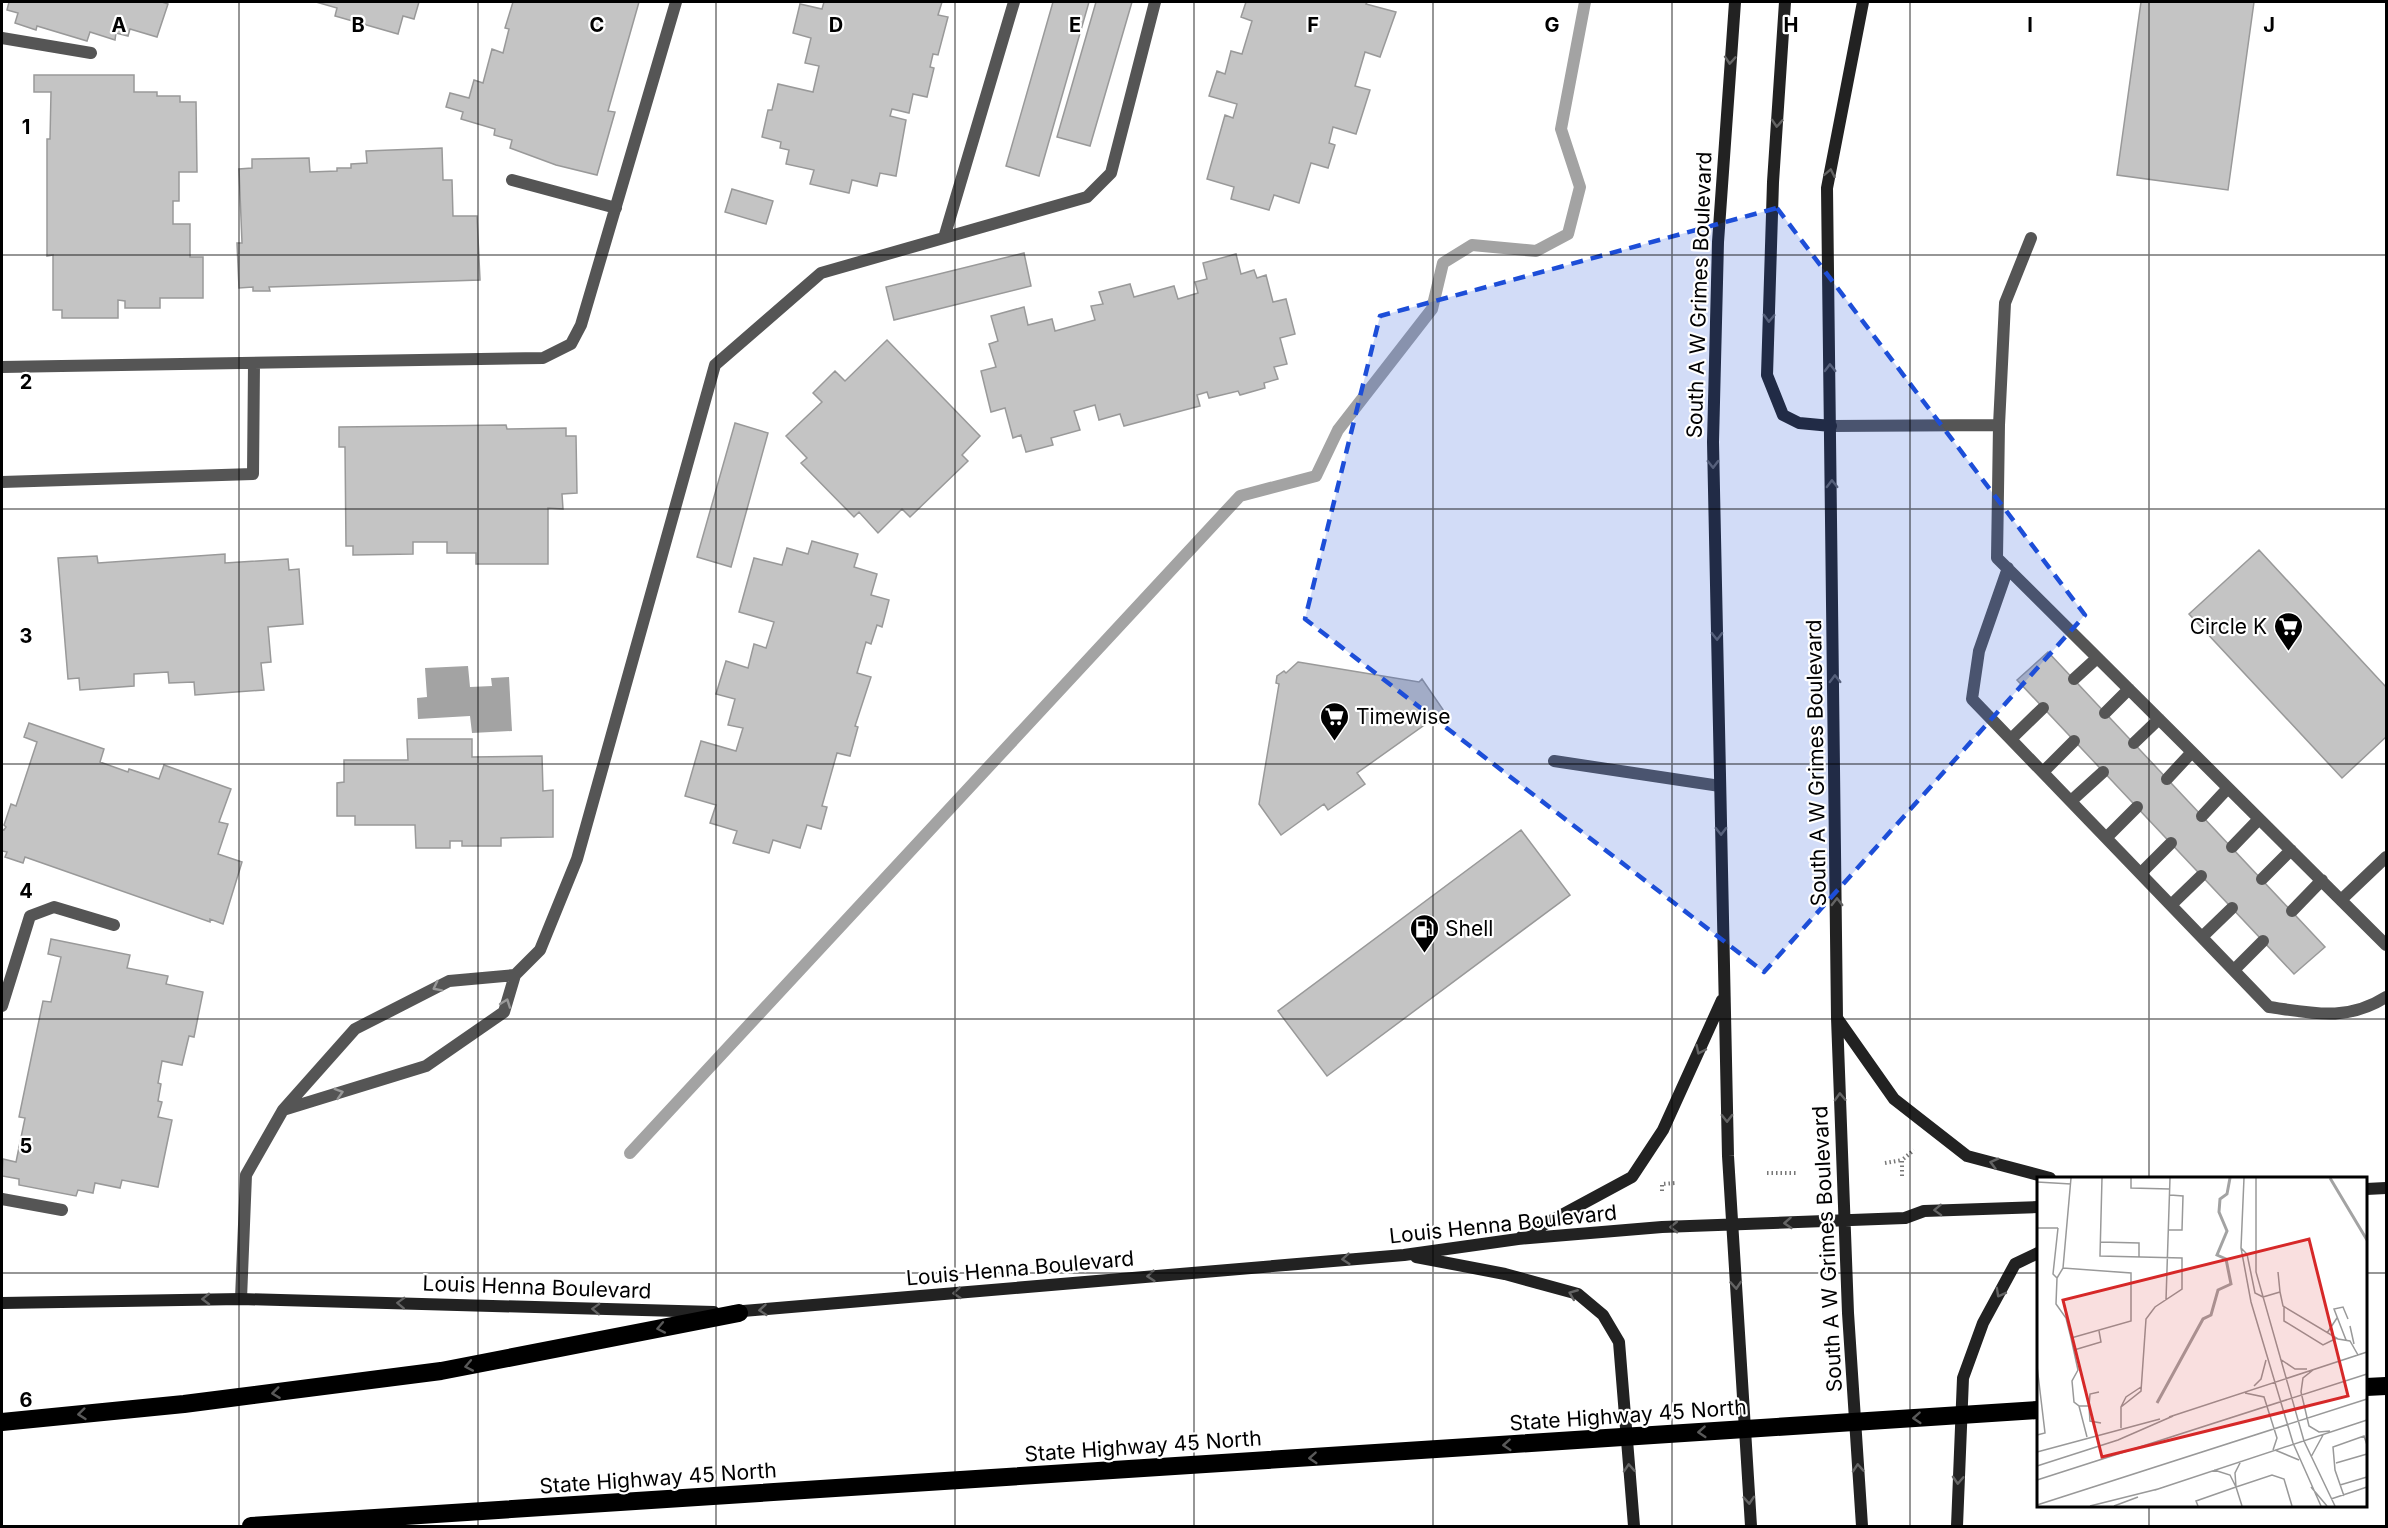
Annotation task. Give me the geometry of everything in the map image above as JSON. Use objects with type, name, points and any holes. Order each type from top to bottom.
[{"type":"highway","points":[[2,1422],[184,1404],[441,1371],[738,1312]]},
{"type":"highway","points":[[2367,1387],[2386,1386]]},
{"type":"highway","name":"State Highway 45 North","points":[[251,1527],[2037,1410]]},
{"type":"main road","name":"South A W Grimes Boulevard","points":[[1735,2],[1718,242],[1713,442],[1724,996],[1732,1226],[1751,1527]]},
{"type":"main road","points":[[1785,2],[1773,182],[1767,375],[1783,415],[1799,423],[1831,426]]},
{"type":"main road","name":"South A W Grimes Boulevard","points":[[1862,1527],[1844,1219],[1838,1018],[1827,188],[1863,2]]},
{"type":"main road","points":[[1518,1239],[1632,1177],[1663,1130],[1724,996]]},
{"type":"main road","points":[[1838,1018],[1894,1098],[1967,1156],[2043,1177]]},
{"type":"main road","points":[[2367,1189],[2386,1188]]},
{"type":"main road","name":"Louis Henna Boulevard","points":[[2,1303],[241,1299],[738,1312],[1404,1255],[1518,1239],[1662,1227],[1905,1218],[1924,1211],[2037,1207]]},
{"type":"main road","points":[[1957,1527],[1963,1378],[1983,1323],[2015,1264],[2037,1253]]},
{"type":"main road","points":[[1404,1255],[1505,1274],[1578,1294],[1603,1315],[1619,1342],[1634,1527]]},
{"type":"lane","points":[[2,367],[543,358],[571,344],[581,325],[676,2]]},
{"type":"lane","points":[[944,238],[1014,2]]},
{"type":"lane","points":[[283,1110],[426,1066],[504,1012],[515,975],[540,950],[577,859],[715,365],[821,273],[1087,197],[1111,173],[1155,2]]},
{"type":"lane","points":[[2,38],[91,53]]},
{"type":"lane","points":[[512,180],[616,208]]},
{"type":"lane","points":[[2031,238],[2005,303],[1996,558],[2386,945]]},
{"type":"lane","points":[[2,482],[253,474],[254,363]]},
{"type":"lane","points":[[1831,426],[1999,425]]},
{"type":"lane","points":[[2008,568],[1979,651],[1972,699],[2269,1006],[2331,1016],[2375,1004],[2386,997]]},
{"type":"lane","points":[[2074,679],[2097,657]]},
{"type":"lane","points":[[2105,713],[2129,689]]},
{"type":"lane","points":[[2011,739],[2043,708]]},
{"type":"lane","points":[[2134,743],[2159,719]]},
{"type":"lane","points":[[2043,772],[2074,741]]},
{"type":"lane","points":[[2167,778],[2192,752]]},
{"type":"lane","points":[[1554,761],[1720,786]]},
{"type":"lane","points":[[2071,801],[2103,772]]},
{"type":"lane","points":[[2202,816],[2228,788]]},
{"type":"lane","points":[[2106,837],[2137,807]]},
{"type":"lane","points":[[2232,847],[2259,819]]},
{"type":"lane","points":[[2141,873],[2171,843]]},
{"type":"lane","points":[[2262,879],[2291,850]]},
{"type":"lane","points":[[2341,900],[2386,857]]},
{"type":"lane","points":[[2171,905],[2202,876]]},
{"type":"lane","points":[[2292,911],[2322,880]]},
{"type":"lane","points":[[2,1006],[30,916],[54,908],[114,925]]},
{"type":"lane","points":[[2202,937],[2232,908]]},
{"type":"lane","points":[[2234,970],[2263,941]]},
{"type":"lane","points":[[241,1299],[246,1175],[283,1110],[355,1029],[449,981],[515,975]]},
{"type":"lane","points":[[2,1199],[62,1210]]},
{"type":"path","points":[[1885,1163],[1902,1160],[1917,1147]]},
{"type":"path","points":[[1902,1160],[1902,1176]]},
{"type":"path","points":[[1767,1173],[1798,1173]]},
{"type":"path","points":[[1662,1191],[1662,1184],[1675,1183]]},
{"type":"highlighted area","points":[[1777,208],[2085,615],[1764,972],[1305,619],[1380,316]]},
{"type":"shaded area","points":[[468,666],[470,687],[492,686],[491,678],[509,677],[512,731],[472,733],[470,716],[418,719],[417,698],[427,697],[425,668]]},
{"type":"building","points":[[9,2],[162,2],[168,4],[157,37],[130,29],[128,36],[116,33],[115,40],[90,32],[87,41],[37,26],[36,30],[15,23],[18,13],[7,10]]},
{"type":"building","points":[[316,2],[419,2],[414,19],[403,16],[398,34],[335,16],[337,8]]},
{"type":"building","points":[[513,2],[639,2],[608,111],[615,112],[597,175],[556,165],[510,148],[512,140],[494,135],[495,129],[461,119],[463,112],[446,107],[450,93],[469,98],[474,80],[483,83],[492,49],[503,53],[509,29],[505,28]]},
{"type":"building","points":[[824,2],[942,2],[938,15],[948,17],[938,55],[933,54],[930,67],[934,68],[927,97],[913,94],[909,113],[892,109],[890,116],[906,120],[896,176],[880,173],[877,186],[852,180],[849,193],[810,184],[814,170],[786,164],[789,150],[780,148],[781,142],[762,137],[768,110],[772,110],[778,84],[813,92],[819,66],[805,63],[811,38],[793,33],[800,4],[822,9]]},
{"type":"building","points":[[1053,2],[1089,2],[1039,176],[1006,166]]},
{"type":"building","points":[[1096,2],[1132,2],[1090,146],[1057,137]]},
{"type":"building","points":[[1246,2],[1367,2],[1366,4],[1396,12],[1380,57],[1365,52],[1355,86],[1370,90],[1356,134],[1333,127],[1329,143],[1335,145],[1328,168],[1311,163],[1299,203],[1274,195],[1269,210],[1231,199],[1234,187],[1207,179],[1225,115],[1233,118],[1237,104],[1209,96],[1217,71],[1225,74],[1231,51],[1242,54],[1252,21],[1241,17]]},
{"type":"building","points":[[2141,2],[2254,2],[2228,190],[2117,175]]},
{"type":"building","points":[[34,75],[134,75],[134,92],[157,92],[157,96],[180,96],[180,102],[196,102],[197,172],[179,172],[179,201],[173,201],[173,224],[190,224],[190,257],[203,257],[203,298],[160,298],[160,308],[125,308],[125,301],[118,300],[118,318],[62,318],[62,310],[53,310],[53,255],[47,256],[47,139],[50,139],[51,92],[34,92]]},
{"type":"building","points":[[442,148],[443,180],[452,180],[453,216],[477,216],[480,280],[269,287],[270,291],[253,291],[253,287],[239,288],[237,243],[242,243],[239,169],[252,168],[252,159],[309,158],[310,172],[337,171],[337,168],[351,168],[351,164],[367,163],[366,151]]},
{"type":"building","points":[[732,189],[773,201],[766,224],[725,212]]},
{"type":"building","points":[[1024,253],[1031,286],[894,320],[886,287]]},
{"type":"building","points":[[1236,254],[1241,274],[1254,270],[1257,278],[1266,275],[1273,302],[1286,299],[1295,334],[1280,338],[1287,364],[1274,367],[1278,379],[1264,383],[1265,388],[1240,395],[1238,391],[1209,398],[1207,392],[1197,395],[1200,406],[1124,426],[1120,414],[1099,420],[1095,405],[1074,411],[1080,430],[1051,438],[1053,445],[1026,452],[1021,435],[1013,438],[1005,408],[991,412],[981,371],[996,367],[989,344],[998,341],[991,316],[1024,307],[1028,325],[1052,319],[1055,331],[1095,320],[1091,306],[1103,304],[1099,292],[1130,284],[1134,297],[1174,286],[1178,299],[1198,293],[1195,282],[1207,279],[1203,263]]},
{"type":"building","points":[[887,340],[980,436],[962,455],[968,461],[910,517],[902,509],[878,533],[859,512],[854,517],[801,463],[807,458],[786,436],[822,402],[813,393],[835,371],[845,381]]},
{"type":"building","points":[[735,423],[768,433],[731,567],[697,557]]},
{"type":"building","points":[[506,425],[507,429],[566,428],[566,436],[576,436],[577,493],[562,494],[563,509],[548,508],[548,564],[476,564],[476,553],[447,553],[447,542],[413,542],[413,554],[353,555],[353,546],[346,546],[345,447],[339,447],[339,427]]},
{"type":"building","points":[[812,541],[858,554],[854,567],[877,574],[871,595],[889,600],[882,627],[877,625],[871,644],[866,642],[857,673],[871,677],[855,726],[858,727],[850,756],[837,753],[822,806],[827,807],[821,829],[807,825],[800,848],[773,840],[769,853],[733,843],[737,831],[710,823],[716,805],[685,796],[701,741],[736,751],[743,728],[728,725],[735,699],[716,694],[726,661],[748,668],[754,644],[766,648],[774,622],[739,612],[754,558],[782,565],[787,548],[808,554]]},
{"type":"building","name":"Circle K","points":[[2259,550],[2386,687],[2386,737],[2342,778],[2189,614]]},
{"type":"building","points":[[225,554],[225,563],[288,559],[289,570],[299,569],[303,624],[268,627],[271,662],[261,663],[264,690],[195,695],[194,682],[169,683],[168,672],[134,674],[134,686],[80,690],[79,678],[68,679],[58,558],[97,556],[98,563]]},
{"type":"building","points":[[2048,652],[2325,947],[2294,974],[2017,680]]},
{"type":"building","name":"Timewise","points":[[1298,662],[1419,682],[1422,679],[1444,711],[1357,773],[1365,784],[1328,810],[1324,804],[1281,835],[1259,804],[1279,684],[1276,683],[1277,676],[1284,671],[1286,673]]},
{"type":"building","points":[[29,723],[104,749],[100,762],[128,772],[129,769],[159,779],[164,765],[231,789],[219,822],[228,824],[218,854],[242,862],[223,924],[210,919],[210,922],[25,857],[23,863],[5,857],[7,852],[2,851],[2,829],[6,827],[4,825],[11,804],[16,806],[37,742],[24,737]]},
{"type":"building","points":[[407,739],[472,739],[472,757],[542,756],[543,791],[553,790],[553,837],[501,838],[501,846],[462,846],[462,841],[450,841],[450,848],[416,848],[415,825],[355,825],[355,816],[337,816],[337,783],[344,782],[344,760],[408,760]]},
{"type":"building","name":"Shell","points":[[1521,830],[1570,895],[1327,1076],[1278,1011]]},
{"type":"building","points":[[51,939],[130,955],[127,968],[168,976],[166,984],[203,992],[194,1037],[189,1036],[182,1065],[162,1061],[158,1101],[162,1102],[158,1117],[172,1120],[158,1187],[122,1180],[120,1188],[95,1183],[93,1193],[78,1190],[76,1196],[19,1185],[19,1179],[2,1176],[3,1159],[16,1162],[25,1118],[19,1117],[43,1001],[51,1002],[61,957],[48,954]]},
{"type":"waterway","points":[[630,1153],[1240,496],[1316,476],[1338,430],[1432,309],[1443,263],[1472,245],[1536,251],[1568,234],[1580,187],[1561,129],[1585,2]]},
{"type":"place","name":"Circle K","points":[[2288,652]]},
{"type":"place","name":"Timewise","points":[[1335,742]]},
{"type":"place","name":"Shell","points":[[1424,954]]}]
